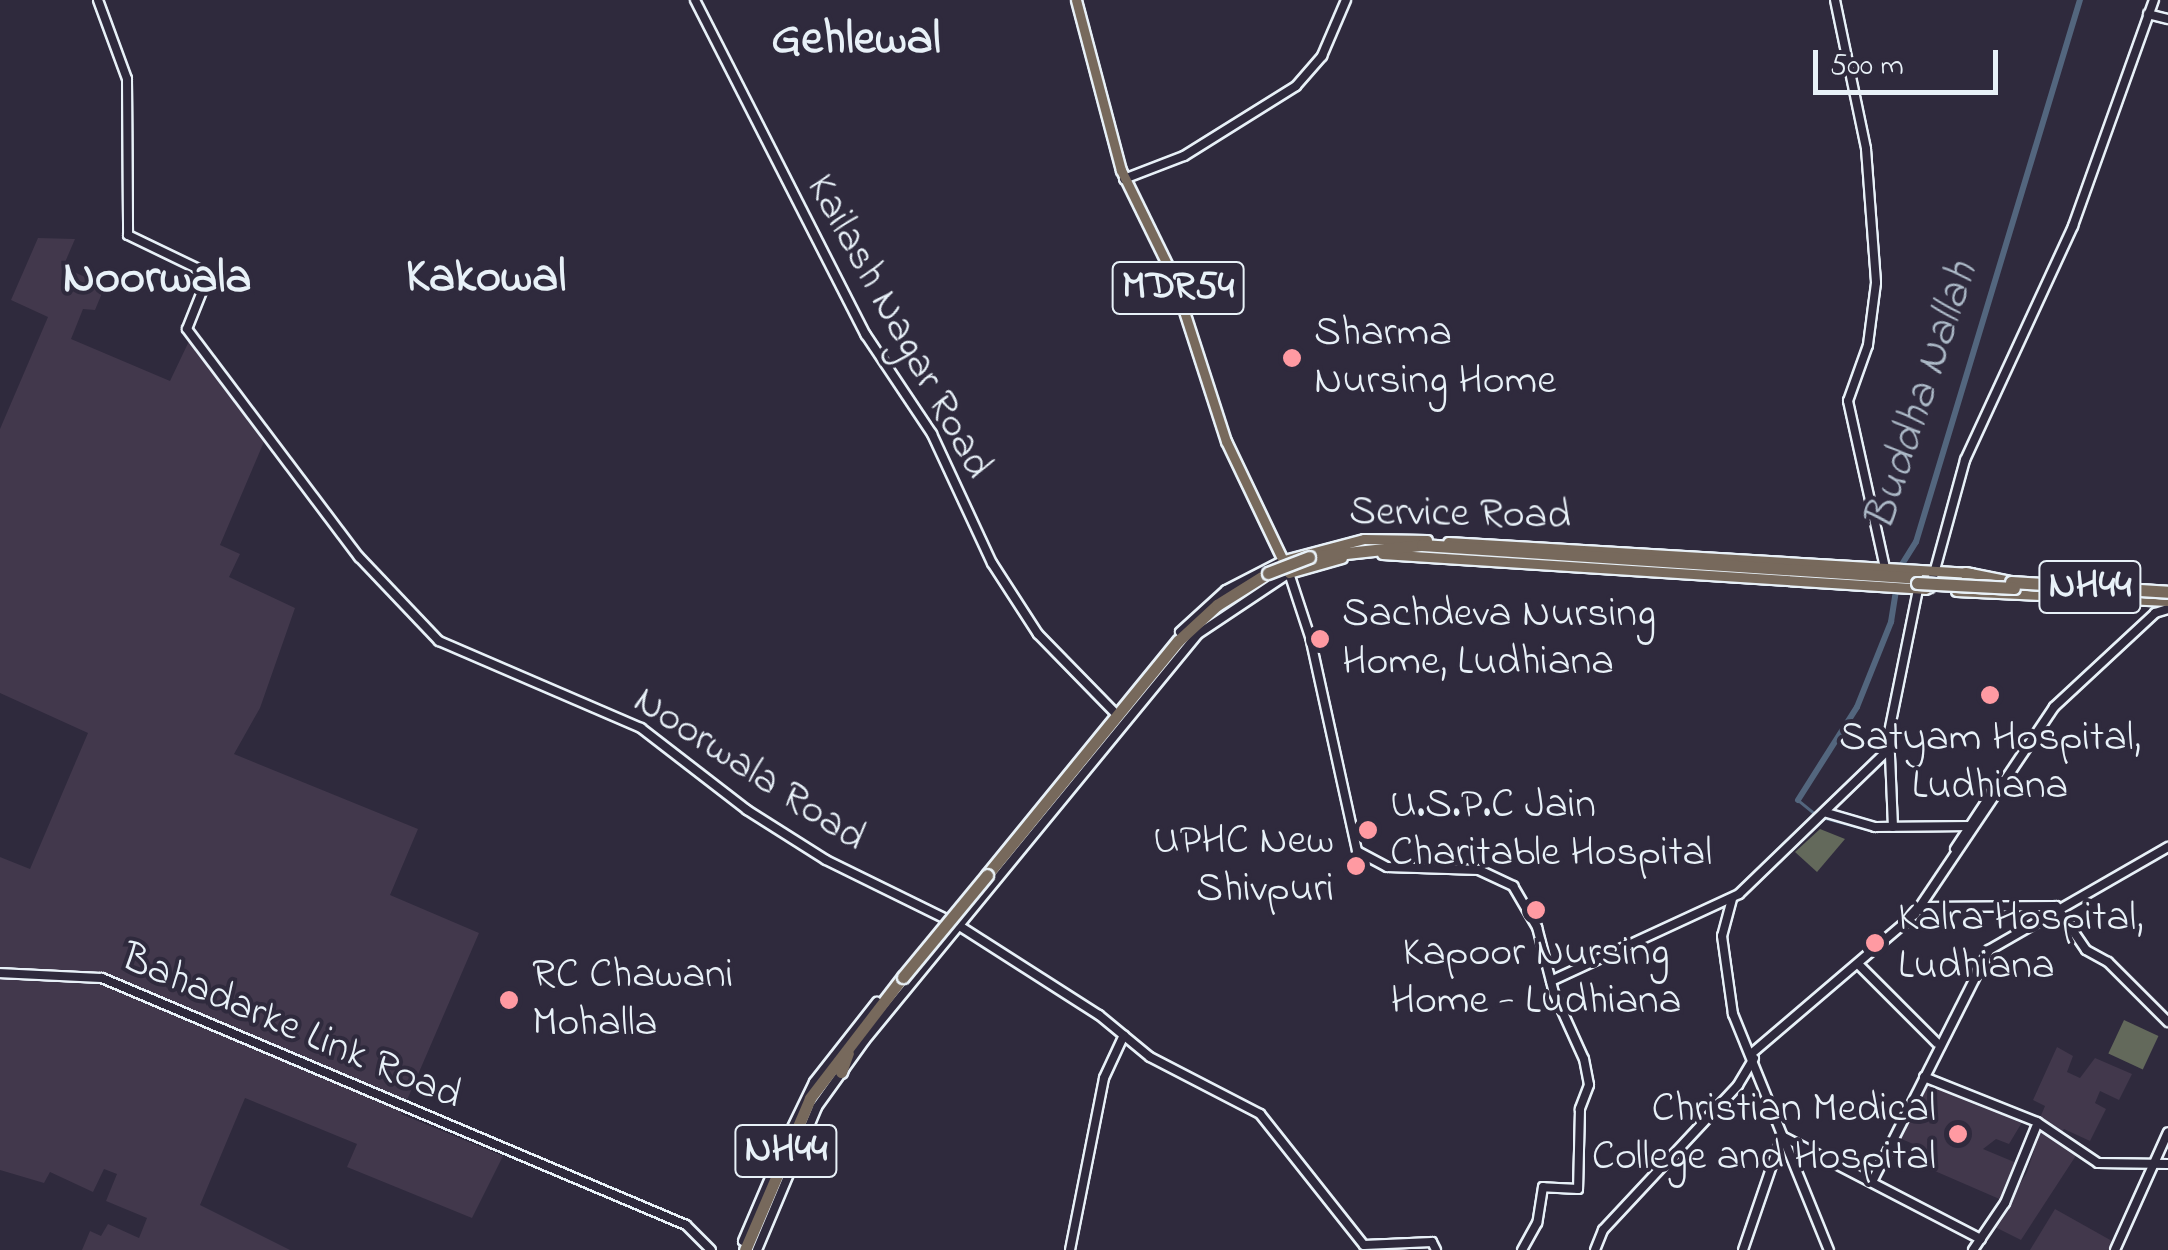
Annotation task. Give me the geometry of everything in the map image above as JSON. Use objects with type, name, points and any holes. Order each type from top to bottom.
[{"type":"highway","name":"NH44","points":[[748,1250],[816,1088],[1061,780],[1165,660],[1197,627],[1270,575],[1309,560],[1371,545],[1448,544],[1887,573],[2168,598]]},
{"type":"highway","name":"NH44","points":[[1309,560],[1393,548],[1750,572],[1887,573]]},
{"type":"highway","points":[[1970,575],[2009,585]]},
{"type":"highway","points":[[1978,591],[2009,585]]},
{"type":"highway","points":[[1165,660],[1180,657]]},
{"type":"highway","name":"NH44","points":[[988,876],[1039,823],[1165,660]]},
{"type":"highway","name":"NH44","points":[[748,1250],[808,1112],[905,978]]},
{"type":"main road","name":"MDR54","points":[[1077,0],[1126,178],[1179,284],[1228,438],[1291,573]]},
{"type":"main road","name":"Service Road","points":[[1286,559],[1364,539],[1448,544]]},
{"type":"main road","name":"Service Road","points":[[1291,573],[1374,554],[1517,557],[1930,589],[2168,598]]},
{"type":"main road","points":[[1887,573],[1929,571],[2168,598]]},
{"type":"street","name":"Noorwala Road","points":[[98,0],[127,80],[126,232],[153,252],[208,274],[188,322],[207,357],[346,540],[440,640],[641,728],[747,810],[844,870],[959,924],[1138,1047],[1267,1120],[1307,1180],[1364,1246],[1432,1242],[1436,1250]]},
{"type":"street","name":"Kailash Nagar Road","points":[[695,0],[866,335],[932,434],[992,563],[1038,634],[1114,712]]},
{"type":"street","points":[[1126,178],[1184,156],[1296,86],[1322,56],[1346,0]]},
{"type":"street","points":[[1835,0],[1866,150],[1876,284],[1868,345],[1848,401],[1887,573]]},
{"type":"street","points":[[1894,827],[1888,750],[1918,588],[1929,571],[1965,460],[2062,252],[2152,0]]},
{"type":"street","points":[[2150,13],[2168,17]]},
{"type":"street","name":"Service Road","points":[[748,1250],[807,1094],[944,920],[1202,610],[1286,559]]},
{"type":"street","points":[[1929,571],[1930,589]]},
{"type":"street","name":"Service Road","points":[[840,1069],[1039,823],[1180,657],[1231,606],[1291,573]]},
{"type":"street","points":[[1291,573],[1317,656],[1352,840],[1359,853],[1380,865],[1492,874],[1522,895],[1554,993],[1590,1080],[1580,1108],[1574,1191],[1543,1187],[1537,1223],[1522,1250]]},
{"type":"street","points":[[1595,1250],[1600,1236],[1738,1085],[1750,1053],[1859,965],[1919,907],[2054,707],[2168,598]]},
{"type":"street","points":[[1972,827],[2051,703],[2150,613],[2146,600]]},
{"type":"street","points":[[1551,981],[1732,899],[1823,817],[1888,750]]},
{"type":"street","points":[[1823,817],[1894,827],[1972,827]]},
{"type":"street","points":[[1872,1182],[1937,1044],[1989,950],[2168,847]]},
{"type":"street","points":[[1732,899],[1722,936],[1725,969],[1750,1053],[1829,1250]]},
{"type":"street","points":[[1919,907],[2057,909]]},
{"type":"street","points":[[2057,909],[2088,952],[2108,962],[2168,1022]]},
{"type":"street","points":[[1859,965],[1937,1044]]},
{"type":"street","name":"Bahadarke Link Road","points":[[0,973],[102,978],[552,1172],[686,1225],[709,1250]]},
{"type":"street","points":[[1070,1250],[1104,1078],[1123,1035]]},
{"type":"street","points":[[1924,1077],[2036,1127],[2098,1163],[2168,1164]]},
{"type":"street","points":[[1973,1250],[2005,1202],[2036,1127]]},
{"type":"street","points":[[2114,1250],[2149,1164],[2168,1132]]},
{"type":"street","points":[[1782,1136],[1981,1239]]},
{"type":"street","points":[[1743,1250],[1782,1136]]},
{"type":"shaded area","points":[[38,238],[75,239],[63,267],[105,286],[95,310],[83,309],[71,339],[170,381],[190,339],[266,437],[220,545],[240,554],[229,577],[295,608],[260,708],[234,754],[418,829],[390,895],[479,933],[401,1114],[503,1156],[472,1218],[347,1167],[357,1144],[245,1098],[200,1205],[290,1250],[82,1250],[90,1231],[101,1236],[108,1224],[139,1238],[147,1218],[106,1201],[117,1174],[104,1169],[93,1192],[50,1172],[44,1183],[0,1170],[0,857],[30,869],[88,733],[0,693],[0,429],[48,317],[11,300]]},
{"type":"shaded area","points":[[2057,1047],[2073,1056],[2067,1072],[2080,1078],[2095,1058],[2132,1074],[2119,1100],[2100,1091],[2095,1103],[2106,1109],[2090,1141],[2064,1129],[2058,1138],[2037,1125],[2045,1106],[2033,1100]]},
{"type":"shaded area","name":"Christian Medical College and Hospital","points":[[1926,1081],[2024,1119],[2009,1144],[1996,1139],[1983,1149],[2019,1164],[2004,1201],[1921,1165],[1927,1150],[1897,1137]]},
{"type":"shaded area","points":[[2040,1132],[2077,1154],[2021,1240],[1995,1227],[2027,1172]]},
{"type":"shaded area","points":[[2055,1209],[2112,1241],[2109,1250],[2030,1250]]},
{"type":"green space","points":[[1820,829],[1845,839],[1817,872],[1795,852]]},
{"type":"green space","points":[[2124,1020],[2158,1036],[2143,1070],[2108,1054]]},
{"type":"waterway","name":"Buddha Nallah","points":[[1899,569],[1916,542],[2080,0]]},
{"type":"waterway","name":"Buddha Nallah","points":[[1798,800],[1857,707],[1891,622],[1897,586]]},
{"type":"waterway","points":[[1798,800],[1815,814]]},
{"type":"waterway","points":[[1822,817],[1874,831]]},
{"type":"place","name":"Sharma Nursing Home","points":[[1292,358]]},
{"type":"place","name":"Sachdeva Nursing Home, Ludhiana","points":[[1320,639]]},
{"type":"place","name":"Satyam Hospital, Ludhiana","points":[[1990,695]]},
{"type":"place","name":"U.S.P.C Jain Charitable Hospital","points":[[1368,830]]},
{"type":"place","name":"UPHC New Shivpuri","points":[[1356,866]]},
{"type":"place","name":"Kapoor Nursing Home - Ludhiana","points":[[1536,910]]},
{"type":"place","name":"Kalra Hospital, Ludhiana","points":[[1875,943]]},
{"type":"place","name":"RC Chawani Mohalla","points":[[509,1000]]},
{"type":"place","name":"Christian Medical College and Hospital","points":[[1958,1134]]},
{"type":"district","name":"Gehlewal","points":[[856,41]]},
{"type":"district","name":"Kakowal","points":[[486,279]]},
{"type":"district","name":"Noorwala","points":[[157,280]]}]
